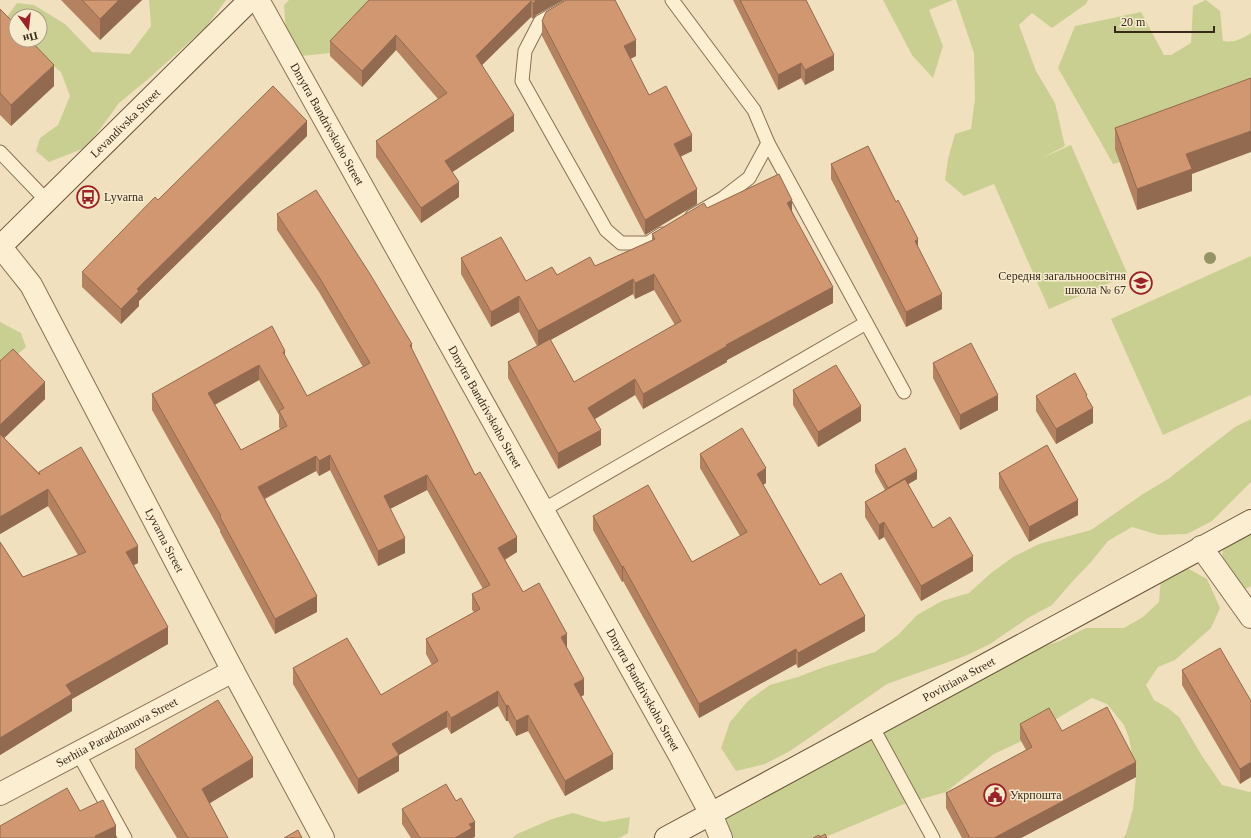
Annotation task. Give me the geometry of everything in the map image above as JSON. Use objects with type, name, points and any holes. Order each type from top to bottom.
[{"type":"street","name":"Levandivska Street","points":[[0,247],[250,0]]},
{"type":"street","name":"Dmytra Bandrivskoho Street","points":[[258,0],[680,756],[711,814],[721,838]]},
{"type":"street","name":"Lyvarna Street","points":[[0,247],[31,285],[233,671],[323,838]]},
{"type":"street","name":"Povitriana Street","points":[[666,838],[1251,521]]},
{"type":"street","points":[[1201,547],[1251,617]]},
{"type":"street","name":"Serhiia Paradzhanova Street","points":[[0,794],[233,671]]},
{"type":"lane","points":[[578,0],[540,22],[525,51],[522,81],[606,230],[621,243],[648,243],[723,198],[749,178],[768,143]]},
{"type":"lane","points":[[672,0],[754,110],[768,143],[904,392]]},
{"type":"lane","points":[[0,152],[46,200]]},
{"type":"lane","points":[[543,510],[866,323]]},
{"type":"lane","points":[[872,726],[932,838]]},
{"type":"lane","points":[[78,753],[125,838]]},
{"type":"green space","points":[[149,0],[226,0],[206,27],[119,103],[87,147],[49,162],[36,151],[40,138],[58,125],[70,96],[61,72],[31,48],[48,48],[48,14],[65,24],[92,52],[130,54],[151,26]]},
{"type":"green space","points":[[289,0],[382,0],[351,34],[330,53],[301,56],[286,33],[284,5]]},
{"type":"green space","points":[[883,0],[953,0],[929,10],[943,46],[933,78],[912,55]]},
{"type":"green space","points":[[956,0],[1088,0],[1086,4],[1052,28],[1032,13],[1019,25],[1036,71],[1055,103],[1065,146],[1042,158],[1071,145],[1128,275],[1049,309],[994,184],[964,196],[945,180],[948,159],[955,134],[971,129],[975,99],[974,53]]},
{"type":"green space","points":[[1206,0],[1220,11],[1223,41],[1238,40],[1251,33],[1251,102],[1192,142],[1113,164],[1058,68],[1075,26],[1141,12],[1164,55],[1171,55],[1191,43],[1193,6]]},
{"type":"green space","points":[[17,3],[34,5],[39,8],[13,8]]},
{"type":"green space","points":[[1251,256],[1251,395],[1163,435],[1111,319]]},
{"type":"green space","points":[[0,322],[21,333],[26,347],[0,370]]},
{"type":"green space","points":[[1251,419],[1251,482],[1212,521],[1187,534],[1159,535],[1132,527],[1108,541],[1052,605],[1028,618],[990,644],[965,656],[887,684],[790,751],[765,764],[736,771],[721,748],[730,722],[748,701],[770,685],[875,652],[898,635],[917,615],[942,601],[969,593],[991,573],[1013,557],[1039,544],[1091,530],[1143,494],[1168,479],[1235,427]]},
{"type":"green space","points":[[1251,531],[1251,586],[1241,591],[1218,588],[1224,542]]},
{"type":"green space","points":[[1187,568],[1207,579],[1220,608],[1211,628],[1175,660],[1158,667],[1146,685],[1154,700],[1168,708],[1179,717],[1202,756],[1222,785],[1249,792],[1251,791],[1251,838],[1123,838],[1126,834],[1133,809],[1136,777],[1129,738],[1124,725],[1107,704],[1092,698],[1028,738],[994,754],[946,792],[904,804],[823,838],[711,838],[725,818],[1029,651],[1060,641],[1086,628],[1124,628],[1143,617],[1159,602],[1161,577]]},
{"type":"green space","points":[[573,813],[603,822],[630,817],[628,833],[619,838],[512,838],[517,834],[552,819]]},
{"type":"building","points":[[82,0],[119,0],[100,19]]},
{"type":"building","points":[[369,0],[536,0],[533,4],[531,1],[476,56],[514,115],[445,161],[459,182],[421,208],[376,141],[447,93],[396,35],[362,71],[330,41]]},
{"type":"building","points":[[566,0],[615,0],[636,40],[624,46],[649,95],[666,86],[692,135],[674,144],[697,189],[645,220],[542,21],[546,12]]},
{"type":"building","points":[[740,0],[806,0],[834,55],[805,70],[801,63],[778,75]]},
{"type":"building","points":[[0,9],[8,17],[8,48],[38,48],[54,65],[11,105],[0,93]]},
{"type":"building","points":[[1251,78],[1251,131],[1186,154],[1192,169],[1137,189],[1115,128]]},
{"type":"building","points":[[273,86],[307,121],[137,289],[139,291],[121,309],[82,272],[155,197],[158,200]]},
{"type":"building","points":[[868,146],[896,202],[898,200],[918,239],[915,241],[942,294],[906,312],[831,164]]},
{"type":"building","points":[[779,174],[792,200],[787,203],[833,287],[726,345],[727,346],[643,394],[635,379],[588,408],[601,430],[558,453],[508,362],[550,339],[574,382],[681,321],[654,274],[635,283],[633,279],[538,331],[519,296],[491,312],[461,258],[501,237],[526,281],[552,267],[557,275],[590,257],[595,266],[655,239],[652,234],[704,203],[707,208]]},
{"type":"building","points":[[316,190],[370,274],[412,344],[410,345],[475,475],[480,472],[517,537],[498,548],[523,592],[539,583],[567,634],[561,637],[584,679],[574,684],[613,754],[565,781],[528,715],[516,721],[508,705],[506,706],[498,691],[451,718],[447,711],[392,744],[399,755],[358,779],[293,668],[347,638],[381,695],[438,661],[426,639],[480,609],[472,594],[490,585],[427,475],[384,496],[405,538],[378,551],[330,455],[319,461],[316,456],[258,487],[317,596],[275,619],[220,517],[221,516],[152,394],[272,326],[285,351],[283,352],[307,396],[370,363],[319,277],[277,214]],"holes":[[[259,365],[284,408],[279,411],[287,426],[241,450],[208,393]]]},
{"type":"building","points":[[971,343],[998,395],[960,415],[933,363]]},
{"type":"building","points":[[13,349],[45,382],[0,425],[0,361]]},
{"type":"building","points":[[836,365],[861,406],[818,432],[793,390]]},
{"type":"building","points":[[1075,373],[1093,408],[1056,429],[1036,396]]},
{"type":"building","points":[[742,428],[766,468],[757,474],[820,585],[841,573],[865,616],[798,653],[796,649],[699,704],[623,566],[622,567],[593,516],[648,485],[692,562],[747,532],[700,454]]},
{"type":"building","points":[[0,434],[40,475],[39,472],[81,447],[138,546],[126,552],[168,627],[66,685],[72,694],[0,738],[0,542],[23,577],[86,552],[48,489],[0,517]]},
{"type":"building","points":[[1047,445],[1078,500],[1029,527],[999,473]]},
{"type":"building","points":[[905,448],[917,471],[888,488],[875,465]]},
{"type":"building","points":[[905,479],[933,528],[950,517],[973,556],[921,586],[884,522],[879,525],[865,502]]},
{"type":"building","points":[[1220,648],[1251,701],[1251,762],[1240,769],[1182,670]]},
{"type":"building","points":[[218,700],[253,758],[202,789],[228,838],[188,838],[135,749]]},
{"type":"building","points":[[1107,707],[1136,762],[994,838],[970,838],[946,793],[1032,747],[1020,724],[1049,708],[1062,731]]},
{"type":"building","points":[[446,784],[456,801],[461,798],[475,822],[469,824],[472,828],[455,838],[420,838],[402,809]]},
{"type":"building","points":[[67,788],[80,811],[103,800],[116,826],[95,836],[96,838],[0,838],[0,826]]},
{"type":"building","points":[[298,830],[302,838],[284,838]]},
{"type":"building","points":[[825,834],[827,838],[813,838],[819,835],[820,837]]},
{"type":"place","name":"Lyvarna","points":[[88,197]]},
{"type":"place","name":"Середня загальноосвітня школа № 67","points":[[1141,283]]},
{"type":"place","name":"Укрпошта","points":[[995,795]]}]
